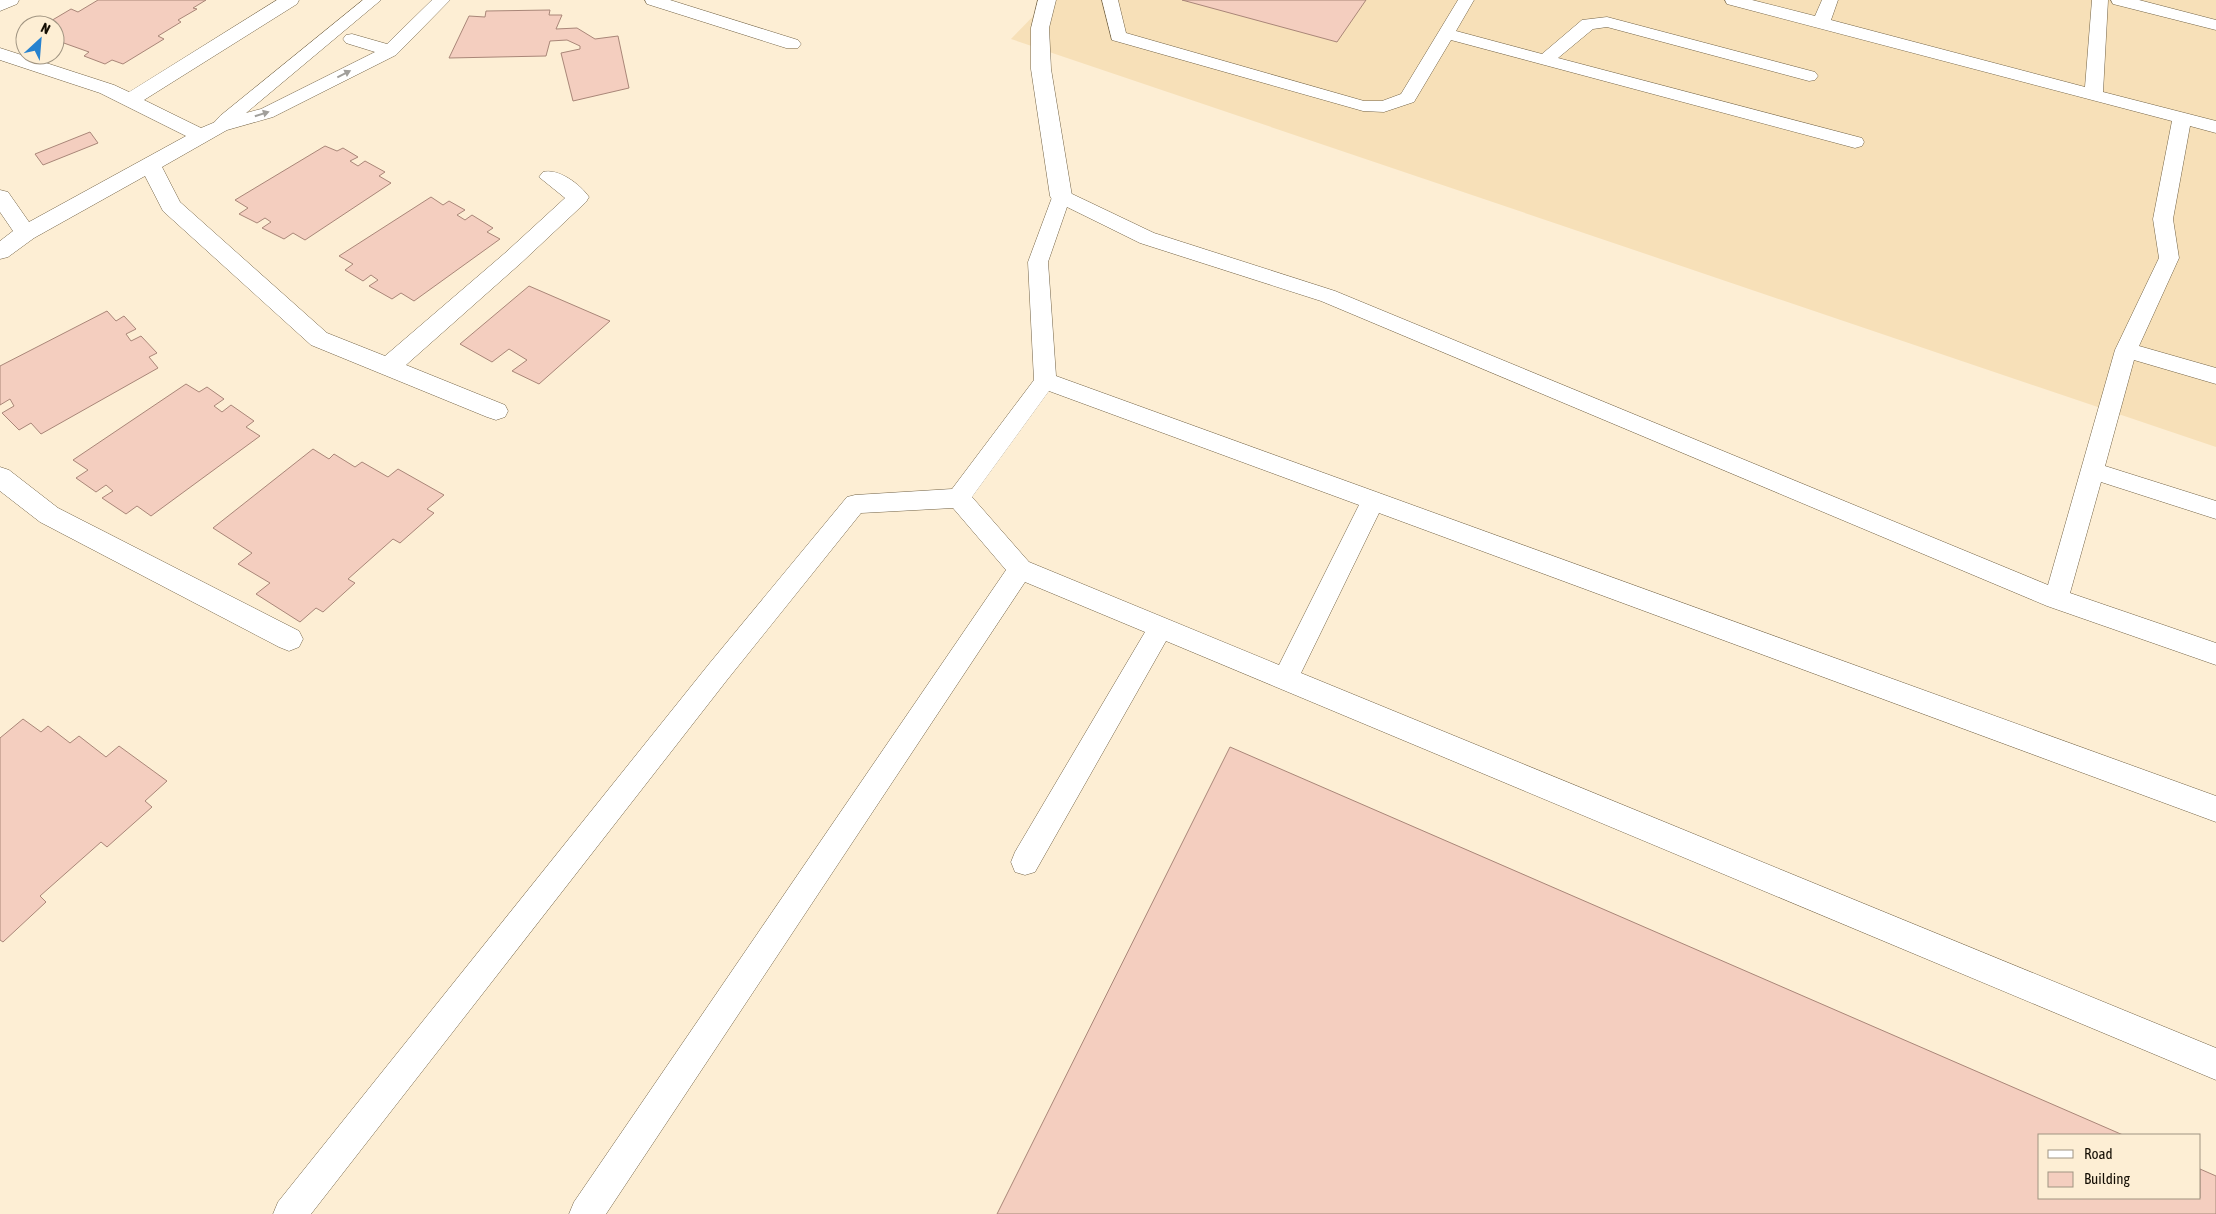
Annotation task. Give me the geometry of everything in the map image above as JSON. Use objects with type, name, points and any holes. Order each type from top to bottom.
[{"type":"street","points":[[0,5],[10,0]]},
{"type":"street","points":[[130,100],[290,0]]},
{"type":"street","points":[[1047,0],[1040,28],[1041,69],[1061,196]]},
{"type":"street","points":[[0,54],[107,89],[201,136]]},
{"type":"street","points":[[0,252],[26,233],[220,126]]},
{"type":"street","points":[[150,164],[171,206],[319,339],[496,411]]},
{"type":"street","points":[[388,367],[513,258],[578,197],[550,177]]},
{"type":"street","points":[[0,197],[26,233]]},
{"type":"street","points":[[0,477],[48,515],[289,639]]},
{"type":"lane","points":[[220,126],[373,0]]},
{"type":"lane","points":[[299,61],[352,38],[385,0]]},
{"type":"lane","points":[[220,126],[267,113],[390,50],[442,0]]},
{"type":"lane","points":[[653,0],[792,44]]},
{"type":"lane","points":[[1110,0],[1118,36],[1362,106],[1384,107],[1408,98],[1466,0]]},
{"type":"lane","points":[[1733,0],[2094,94],[2216,128]]},
{"type":"lane","points":[[1821,23],[1830,0]]},
{"type":"lane","points":[[2094,94],[2100,0]]},
{"type":"lane","points":[[2120,0],[2216,25]]},
{"type":"lane","points":[[1545,60],[1588,24],[1606,22],[1809,76]]},
{"type":"lane","points":[[1446,34],[1855,142]]},
{"type":"lane","points":[[352,38],[390,50]]},
{"type":"lane","points":[[2056,599],[2126,350],[2169,258],[2163,219],[2182,118]]},
{"type":"lane","points":[[959,498],[1046,381],[1038,262],[1061,196],[1147,238],[1328,296],[2056,599],[2216,654]]},
{"type":"lane","points":[[2126,350],[2216,376]]},
{"type":"lane","points":[[1046,381],[2216,809]]},
{"type":"lane","points":[[2091,470],[2216,510]]},
{"type":"lane","points":[[959,498],[1020,569],[2216,1064]]},
{"type":"lane","points":[[290,1214],[718,672],[855,504],[959,498]]},
{"type":"lane","points":[[1285,679],[1373,500]]},
{"type":"lane","points":[[586,1214],[1020,569]]},
{"type":"lane","points":[[1025,862],[1161,627]]},
{"type":"shaded area","points":[[1049,0],[2216,0],[2216,447],[1011,39]]},
{"type":"building","points":[[98,0],[206,0],[193,8],[197,9],[178,20],[181,22],[158,36],[164,39],[123,64],[112,60],[105,64],[84,56],[89,52],[65,43],[65,15],[61,15],[71,9],[78,12]]},
{"type":"building","points":[[1182,0],[1366,0],[1337,42]]},
{"type":"building","points":[[550,10],[549,15],[562,15],[556,29],[577,28],[595,39],[618,36],[629,88],[573,101],[561,53],[580,49],[580,46],[567,40],[550,41],[546,56],[449,58],[469,16],[485,17],[486,11]]},
{"type":"building","points":[[90,132],[98,143],[43,165],[35,154]]},
{"type":"building","points":[[325,146],[337,151],[343,148],[358,157],[350,161],[358,166],[365,161],[385,172],[379,176],[391,183],[305,240],[293,233],[284,239],[262,228],[271,222],[265,218],[257,223],[239,214],[248,208],[235,200]]},
{"type":"building","points":[[431,197],[443,205],[449,201],[465,210],[457,215],[465,220],[472,215],[493,228],[487,232],[500,239],[414,301],[401,293],[392,299],[369,286],[378,280],[371,275],[363,281],[345,270],[353,264],[339,256]]},
{"type":"building","points":[[529,286],[610,321],[539,384],[512,371],[527,360],[509,349],[492,362],[460,344]]},
{"type":"building","points":[[107,311],[116,321],[124,316],[136,329],[126,334],[131,341],[141,336],[157,353],[149,357],[158,368],[41,434],[31,423],[19,430],[2,413],[14,406],[10,399],[0,405],[0,366]]},
{"type":"building","points":[[186,384],[199,392],[207,387],[224,399],[214,406],[222,412],[231,405],[254,421],[246,427],[260,436],[151,516],[137,506],[126,514],[102,498],[113,491],[106,485],[96,492],[76,478],[88,470],[73,460]]},
{"type":"building","points":[[313,449],[329,459],[334,454],[355,467],[362,462],[388,477],[398,469],[444,495],[427,509],[434,513],[400,543],[393,539],[348,579],[355,583],[323,612],[316,608],[300,622],[256,594],[270,583],[238,564],[252,553],[213,528]]},
{"type":"building","points":[[23,719],[41,732],[48,726],[70,743],[79,736],[106,757],[119,746],[167,781],[145,801],[152,807],[107,847],[101,842],[40,896],[46,902],[3,942],[0,940],[0,738]]},
{"type":"building","points":[[1230,747],[2121,1134],[2038,1134],[2038,1199],[2201,1199],[2201,1169],[2216,1176],[2216,1214],[997,1214]]}]
